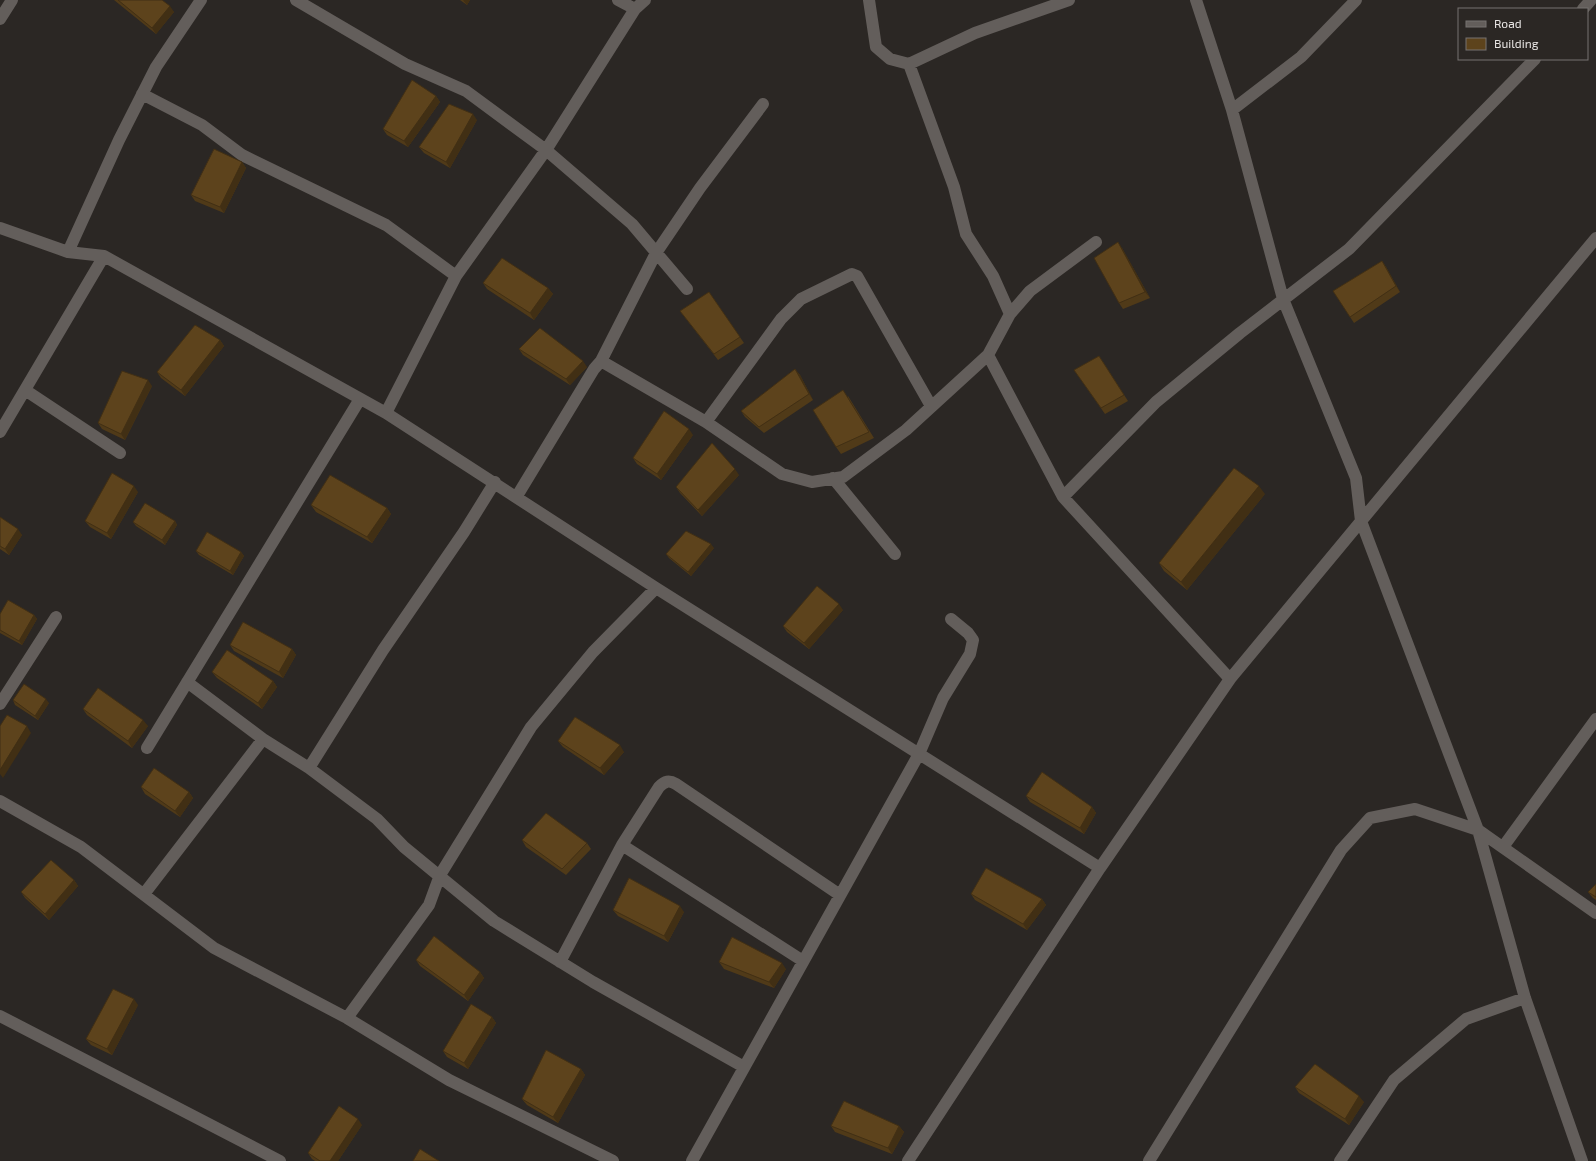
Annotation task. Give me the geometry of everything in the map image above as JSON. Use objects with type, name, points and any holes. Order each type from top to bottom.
[{"type":"street","points":[[0,19],[12,0]]},
{"type":"street","points":[[68,252],[119,140],[156,67],[201,0]]},
{"type":"street","points":[[296,0],[405,64],[466,91],[546,150],[632,224],[687,289]]},
{"type":"street","points":[[618,0],[635,9]]},
{"type":"street","points":[[386,413],[456,276],[546,150],[635,9],[645,0]]},
{"type":"street","points":[[869,0],[876,47],[890,59],[909,64],[975,33],[1069,0]]},
{"type":"street","points":[[1196,0],[1232,110],[1283,298],[1356,478],[1361,521],[1478,830],[1525,998],[1582,1161]]},
{"type":"street","points":[[1232,110],[1301,57],[1356,0]]},
{"type":"street","points":[[1584,8],[1591,0]]},
{"type":"street","points":[[1063,497],[1156,402],[1283,298],[1349,249],[1534,60]]},
{"type":"street","points":[[909,64],[954,187],[966,234],[993,276],[1010,314]]},
{"type":"street","points":[[142,94],[202,125],[242,155],[386,226],[456,276]]},
{"type":"street","points":[[517,496],[594,369],[601,361],[656,252],[700,188],[763,104]]},
{"type":"street","points":[[0,228],[68,252],[104,256],[386,413],[517,496],[656,588],[1100,868]]},
{"type":"street","points":[[908,1161],[1100,868],[1230,679],[1596,238]]},
{"type":"street","points":[[601,361],[706,422],[782,474],[812,482],[843,477],[906,430],[988,355],[1010,314],[1030,291],[1096,242]]},
{"type":"street","points":[[0,432],[104,256]]},
{"type":"street","points":[[706,422],[781,319],[801,299],[852,274],[857,276],[932,406]]},
{"type":"street","points":[[988,355],[1063,497],[1230,679]]},
{"type":"street","points":[[24,390],[120,453]]},
{"type":"street","points":[[147,748],[360,399]]},
{"type":"street","points":[[834,478],[895,554]]},
{"type":"street","points":[[309,768],[383,650],[464,532],[495,482]]},
{"type":"street","points":[[348,1018],[429,904],[440,875],[531,727],[593,652],[656,588]]},
{"type":"street","points":[[0,704],[56,617]]},
{"type":"street","points":[[692,1161],[919,754],[943,698],[970,654],[973,640],[968,633],[951,619]]},
{"type":"street","points":[[187,682],[263,739],[309,768],[377,819],[404,847],[440,875],[494,921],[593,982],[744,1067]]},
{"type":"street","points":[[1503,846],[1596,719]]},
{"type":"street","points":[[144,894],[263,739]]},
{"type":"street","points":[[560,962],[622,844],[659,787],[664,782],[670,781],[840,895]]},
{"type":"street","points":[[0,801],[81,847],[214,948],[348,1018],[449,1080],[613,1161]]},
{"type":"street","points":[[1149,1161],[1341,850],[1370,818],[1415,809],[1478,830],[1503,846],[1596,913]]},
{"type":"street","points":[[622,844],[803,961]]},
{"type":"street","points":[[1340,1161],[1394,1080],[1466,1019],[1525,998]]},
{"type":"street","points":[[0,1016],[280,1161]]},
{"type":"building","points":[[118,0],[162,0],[170,6],[152,28]]},
{"type":"building","points":[[412,80],[436,96],[404,141],[383,129]]},
{"type":"building","points":[[449,104],[473,114],[446,162],[419,147]]},
{"type":"building","points":[[214,149],[242,162],[220,207],[191,195]]},
{"type":"building","points":[[1118,242],[1145,292],[1119,303],[1094,258]]},
{"type":"building","points":[[502,258],[548,288],[530,313],[483,283]]},
{"type":"building","points":[[1382,261],[1396,286],[1350,317],[1333,291]]},
{"type":"building","points":[[709,292],[740,337],[714,354],[680,311]]},
{"type":"building","points":[[195,325],[220,340],[181,390],[157,372]]},
{"type":"building","points":[[540,328],[583,361],[566,379],[519,349]]},
{"type":"building","points":[[1099,356],[1124,395],[1101,408],[1074,370]]},
{"type":"building","points":[[795,369],[809,394],[759,427],[741,411]]},
{"type":"building","points":[[122,371],[148,380],[121,434],[98,423]]},
{"type":"building","points":[[843,390],[869,432],[836,447],[813,410]]},
{"type":"building","points":[[664,411],[689,429],[657,474],[633,458]]},
{"type":"building","points":[[712,443],[735,469],[698,510],[676,487]]},
{"type":"building","points":[[1234,468],[1259,486],[1181,582],[1159,563]]},
{"type":"building","points":[[112,473],[134,486],[107,533],[85,521]]},
{"type":"building","points":[[330,475],[387,508],[367,537],[311,505]]},
{"type":"building","points":[[145,503],[175,521],[162,540],[133,522]]},
{"type":"building","points":[[0,517],[18,529],[5,549],[0,546]]},
{"type":"building","points":[[686,531],[711,544],[688,572],[666,554]]},
{"type":"building","points":[[207,532],[241,552],[230,571],[196,551]]},
{"type":"building","points":[[817,586],[839,604],[804,643],[783,626]]},
{"type":"building","points":[[8,600],[34,615],[19,641],[0,630],[0,614]]},
{"type":"building","points":[[243,622],[292,649],[279,672],[230,645]]},
{"type":"building","points":[[227,650],[273,681],[258,703],[212,672]]},
{"type":"building","points":[[24,684],[46,699],[35,716],[13,700]]},
{"type":"building","points":[[98,688],[143,720],[128,741],[83,709]]},
{"type":"building","points":[[7,715],[27,726],[0,770],[0,726]]},
{"type":"building","points":[[575,717],[620,745],[600,768],[558,741]]},
{"type":"building","points":[[154,768],[189,792],[175,811],[141,787]]},
{"type":"building","points":[[1042,772],[1092,807],[1080,828],[1026,796]]},
{"type":"building","points":[[546,813],[587,843],[562,869],[522,840]]},
{"type":"building","points":[[51,860],[74,880],[45,914],[21,892]]},
{"type":"building","points":[[986,868],[1042,899],[1023,924],[971,894]]},
{"type":"building","points":[[629,878],[680,906],[664,936],[613,910]]},
{"type":"building","points":[[1596,884],[1596,897],[1588,892]]},
{"type":"building","points":[[434,936],[480,972],[464,995],[416,960]]},
{"type":"building","points":[[732,937],[782,963],[769,982],[719,962]]},
{"type":"building","points":[[113,989],[134,999],[107,1049],[86,1039]]},
{"type":"building","points":[[471,1004],[492,1017],[464,1063],[443,1051]]},
{"type":"building","points":[[546,1050],[581,1069],[553,1117],[522,1099]]},
{"type":"building","points":[[1315,1064],[1359,1096],[1345,1119],[1295,1087]]},
{"type":"building","points":[[844,1101],[899,1126],[888,1148],[831,1126]]},
{"type":"building","points":[[339,1106],[358,1119],[330,1161],[320,1161],[308,1153]]},
{"type":"building","points":[[420,1149],[439,1161],[413,1161]]}]
